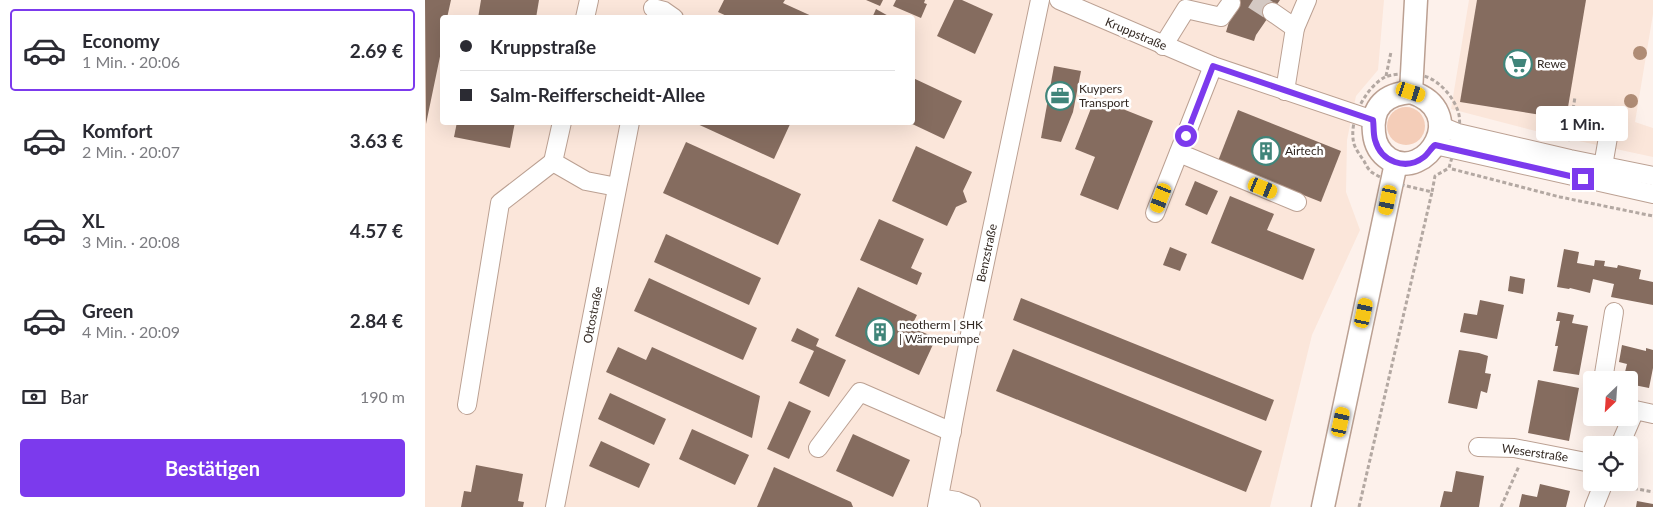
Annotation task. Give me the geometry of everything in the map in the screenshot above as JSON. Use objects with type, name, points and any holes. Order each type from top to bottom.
[{"type":"main road","points":[[1394,173],[1425,156],[1447,138],[1433,103],[1423,96],[1412,82],[1416,0]]},
{"type":"main road","points":[[1323,507],[1394,173],[1382,155],[1365,117],[1378,108],[1387,98],[1399,93],[1412,82]]},
{"type":"street","points":[[586,15],[589,0]]},
{"type":"street","name":"Benzstraße","points":[[938,503],[972,324],[1040,0]]},
{"type":"street","name":"Kruppstraße","points":[[1059,0],[1213,66],[1365,117]]},
{"type":"street","points":[[1285,91],[1295,28],[1307,0]]},
{"type":"street","points":[[1163,46],[1184,5],[1221,17],[1231,3]]},
{"type":"street","points":[[653,8],[670,15]]},
{"type":"street","points":[[1272,12],[1295,28]]},
{"type":"street","points":[[1155,213],[1213,66]]},
{"type":"street","points":[[1603,166],[1611,120]]},
{"type":"street","points":[[467,405],[500,203],[553,162],[561,125]]},
{"type":"street","name":"Ottostraße","points":[[555,507],[629,125]]},
{"type":"street","points":[[1447,138],[1653,176]]},
{"type":"street","points":[[1447,138],[1653,194]]},
{"type":"street","points":[[1179,153],[1297,202]]},
{"type":"street","points":[[553,162],[586,181],[617,187]]},
{"type":"street","points":[[1604,371],[1614,312]]},
{"type":"street","points":[[818,448],[860,392],[952,432]]},
{"type":"street","points":[[1638,410],[1653,414]]},
{"type":"street","name":"Weserstraße","points":[[1478,447],[1514,448],[1583,461]]},
{"type":"street","points":[[1594,507],[1605,491]]},
{"type":"street","points":[[938,503],[957,501],[971,507]]},
{"type":"path","points":[[1432,192],[1394,173],[1371,172],[1359,153],[1354,143],[1353,132],[1365,117],[1364,96],[1375,84],[1386,76],[1412,82],[1428,77],[1439,83],[1451,97],[1459,114],[1447,138],[1449,168]]},
{"type":"path","points":[[1568,142],[1575,97]]},
{"type":"path","points":[[1359,507],[1435,176],[1449,168],[1560,197],[1653,216]]},
{"type":"path","points":[[1501,507],[1526,450]]},
{"type":"path","points":[[1638,489],[1653,492]]},
{"type":"shaded area","points":[[425,0],[1384,0],[1378,70],[1356,96],[1347,140],[1346,192],[1360,230],[1312,335],[1270,507],[425,507]]},
{"type":"shaded area","points":[[1469,0],[1653,0],[1653,14],[1635,122],[1653,128],[1653,157],[1551,135],[1451,109]]},
{"type":"shaded area","points":[[1406,107],[1413,108],[1419,113],[1424,119],[1424,133],[1419,139],[1413,144],[1406,145],[1399,144],[1393,139],[1388,133],[1387,126],[1388,119],[1393,113],[1399,108]]},
{"type":"building","points":[[425,0],[451,0],[448,15],[440,15],[440,56],[426,124]]},
{"type":"building","points":[[481,0],[539,0],[536,15],[478,15]]},
{"type":"building","points":[[724,0],[785,0],[783,3],[809,15],[724,15],[718,12]]},
{"type":"building","points":[[866,0],[883,0],[880,6]]},
{"type":"building","points":[[896,0],[925,0],[924,3],[927,4],[921,18],[893,6]]},
{"type":"building","points":[[954,0],[962,0],[993,14],[975,54],[937,36]]},
{"type":"building","points":[[1226,0],[1280,0],[1256,35],[1254,41],[1226,32],[1229,22],[1239,8]]},
{"type":"building","name":"Rewe","points":[[1477,0],[1586,0],[1566,119],[1460,102]]},
{"type":"building","points":[[876,9],[887,15],[873,15]]},
{"type":"building","points":[[1054,66],[1081,71],[1073,112],[1061,142],[1041,138]]},
{"type":"building","points":[[915,79],[962,101],[944,139],[914,125]]},
{"type":"building","points":[[1095,98],[1153,121],[1118,210],[1080,195],[1095,157],[1075,149]]},
{"type":"building","name":"Airtech","points":[[1238,110],[1341,151],[1321,202],[1218,161]]},
{"type":"building","points":[[456,125],[514,125],[510,148],[454,137]]},
{"type":"building","points":[[700,125],[790,125],[774,159]]},
{"type":"building","points":[[686,142],[801,194],[778,245],[663,193]]},
{"type":"building","points":[[916,146],[972,172],[963,191],[967,202],[956,207],[947,226],[892,201]]},
{"type":"building","points":[[1195,181],[1218,191],[1207,215],[1185,205]]},
{"type":"building","points":[[1230,196],[1274,214],[1267,230],[1315,249],[1303,280],[1211,243]]},
{"type":"building","points":[[879,219],[924,239],[911,268],[922,273],[917,285],[860,260]]},
{"type":"building","points":[[666,234],[761,278],[749,305],[654,262]]},
{"type":"building","points":[[1170,247],[1187,254],[1180,271],[1163,265]]},
{"type":"building","points":[[1564,249],[1579,252],[1577,263],[1594,266],[1595,260],[1605,261],[1604,266],[1617,268],[1618,265],[1641,270],[1639,279],[1653,282],[1653,305],[1611,297],[1614,284],[1593,279],[1590,293],[1557,287]]},
{"type":"building","points":[[1510,276],[1525,279],[1523,294],[1508,291]]},
{"type":"building","points":[[649,278],[757,328],[743,360],[634,311]]},
{"type":"building","name":"neotherm | SHK | Wärmepumpe","points":[[858,287],[917,315],[911,327],[936,338],[919,375],[835,336]]},
{"type":"building","points":[[1021,298],[1274,400],[1266,421],[1013,320]]},
{"type":"building","points":[[1480,300],[1504,305],[1497,339],[1460,332],[1464,313],[1477,315]]},
{"type":"building","points":[[1558,312],[1574,315],[1572,323],[1588,326],[1579,375],[1553,371],[1558,346],[1555,346],[1560,321],[1556,321]]},
{"type":"building","points":[[797,328],[819,339],[816,346],[846,360],[829,397],[799,383],[814,351],[791,341]]},
{"type":"building","points":[[1622,345],[1646,351],[1646,348],[1653,350],[1653,368],[1649,388],[1638,386],[1638,371],[1625,371],[1627,364],[1619,362]]},
{"type":"building","points":[[618,347],[646,360],[652,347],[760,396],[752,438],[606,372]]},
{"type":"building","points":[[1013,349],[1262,451],[1246,492],[996,391]]},
{"type":"building","points":[[1459,350],[1488,356],[1485,373],[1491,374],[1487,393],[1481,391],[1477,409],[1448,403]]},
{"type":"building","points":[[1538,380],[1579,388],[1569,441],[1528,433]]},
{"type":"building","points":[[610,393],[666,419],[654,445],[598,419]]},
{"type":"building","points":[[789,401],[811,411],[789,459],[767,449]]},
{"type":"building","points":[[692,429],[749,455],[735,485],[679,459]]},
{"type":"building","points":[[853,434],[910,460],[893,497],[836,471]]},
{"type":"building","points":[[601,441],[650,464],[639,488],[589,466]]},
{"type":"building","points":[[476,465],[523,474],[518,501],[524,502],[523,507],[461,507],[464,491],[471,492]]},
{"type":"building","points":[[774,467],[851,502],[853,507],[757,507]]},
{"type":"building","points":[[1456,471],[1484,476],[1479,507],[1440,507],[1444,491],[1452,492]]},
{"type":"building","points":[[1540,484],[1570,491],[1566,507],[1519,507],[1522,494],[1537,497]]},
{"type":"building","points":[[1637,501],[1653,504],[1653,507],[1636,507]]},
{"type":"tunnel","points":[[1253,0],[1272,12]]},
{"type":"place","name":"Rewe","points":[[1518,64]]},
{"type":"place","name":"Kuypers Transport","points":[[1060,96]]},
{"type":"place","name":"Airtech","points":[[1266,151]]},
{"type":"place","name":"neotherm | SHK | Wärmepumpe","points":[[880,332]]},
{"type":"route","points":[[1186,136],[1213,66],[1373,120],[1375,141],[1382,155],[1396,163],[1411,164],[1425,156],[1435,145],[1583,179]]}]
